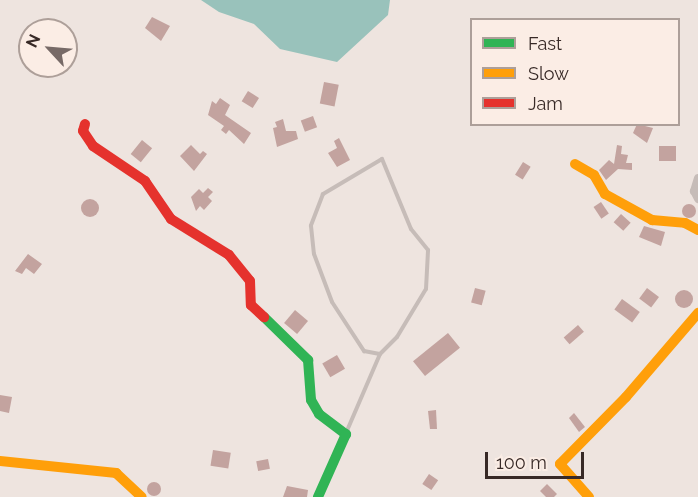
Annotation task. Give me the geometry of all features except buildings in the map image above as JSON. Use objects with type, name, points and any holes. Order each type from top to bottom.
[{"type":"street","points":[[85,124],[83,131],[93,146],[145,181],[171,219],[229,255],[245,273],[252,288],[251,305],[308,360],[311,400],[319,414],[346,434],[318,497]]},
{"type":"street","points":[[575,164],[594,175],[605,194],[652,220],[685,223],[698,230]]},
{"type":"street","points":[[698,178],[694,191],[698,199]]},
{"type":"street","points":[[589,497],[560,464],[626,397],[698,313]]},
{"type":"street","points":[[0,461],[116,473],[142,497]]},
{"type":"lane","points":[[346,434],[380,354],[397,337],[426,289],[428,250],[411,229],[382,159],[323,194],[311,226],[314,254],[332,302],[364,351],[380,354]]},
{"type":"water","points":[[201,0],[390,0],[388,15],[337,62],[280,49],[254,24],[219,12]]},
{"type":"traffic: fast","points":[[264,317],[308,360],[311,400],[319,414],[346,434],[318,497]]},
{"type":"traffic: slow","points":[[575,164],[594,175],[605,194],[652,220],[685,223],[698,230]]},
{"type":"traffic: slow","points":[[589,497],[560,464],[626,397],[698,313]]},
{"type":"traffic: slow","points":[[0,461],[116,473],[142,497]]},
{"type":"traffic: jam","points":[[85,124],[83,131],[93,146],[145,181],[171,219],[229,255],[250,281],[251,305],[264,317]]}]
